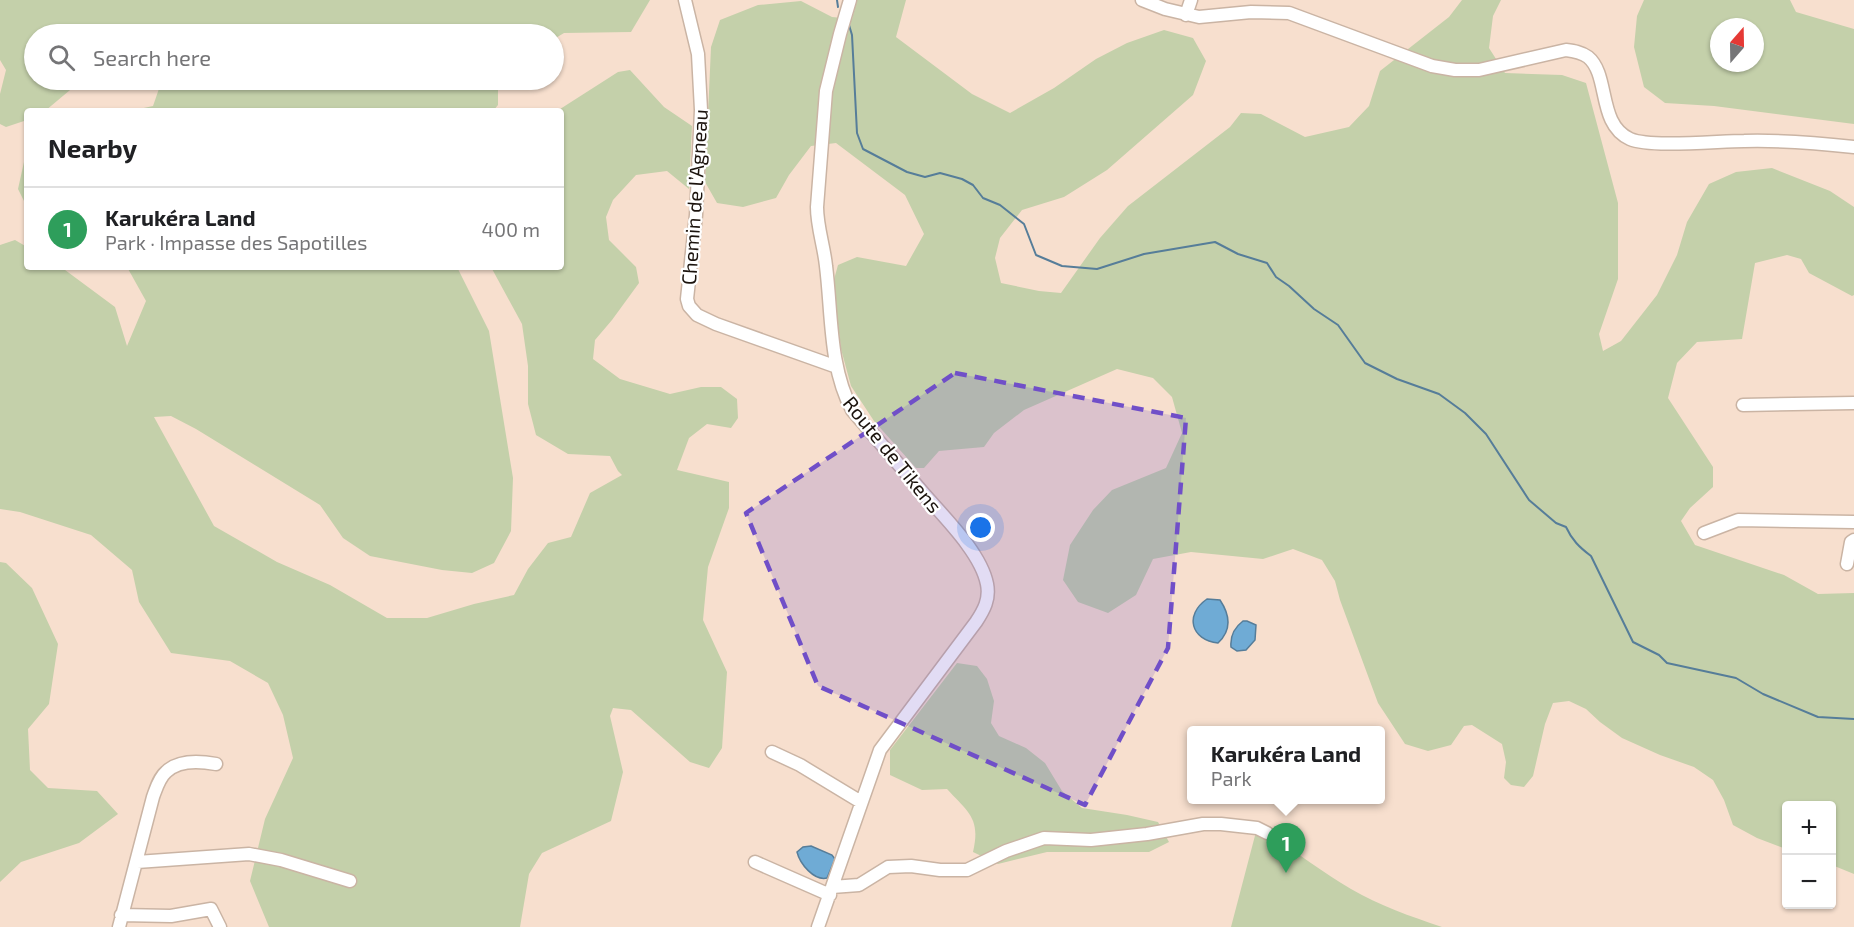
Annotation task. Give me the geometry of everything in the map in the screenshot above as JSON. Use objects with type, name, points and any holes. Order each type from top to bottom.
[{"type":"street","name":"Chemin de l’Agneau","points":[[685,0],[698,54],[702,110],[696,216],[687,288],[689,306],[697,315],[716,324],[837,367]]},
{"type":"street","name":"Route de Tikens","points":[[818,927],[880,750],[976,622],[984,610],[988,593],[987,582],[972,552],[951,524],[852,410],[843,392],[837,367],[826,263],[817,226],[817,207],[826,91],[850,0]]},
{"type":"street","points":[[1142,0],[1199,17],[1251,12],[1289,12],[1432,66],[1455,70],[1479,70],[1566,50],[1580,52],[1594,64],[1610,116],[1618,132],[1642,143],[1815,142],[1854,147]]},
{"type":"street","points":[[1186,15],[1191,0]]},
{"type":"street","points":[[1743,405],[1854,403]]},
{"type":"street","points":[[1704,534],[1738,520],[1854,522]]},
{"type":"street","points":[[1847,564],[1851,542],[1854,540]]},
{"type":"street","points":[[772,752],[800,765],[861,802]]},
{"type":"street","points":[[216,764],[201,761],[188,762],[167,771],[159,781],[120,921],[211,909],[220,927]]},
{"type":"street","points":[[755,862],[831,891],[859,885],[888,867],[911,866],[940,870],[968,870],[1006,852],[1044,838],[1091,840],[1147,834],[1203,824],[1257,828],[1267,833]]},
{"type":"street","points":[[137,862],[249,854],[281,860],[350,881]]},
{"type":"highlighted area","points":[[955,373],[1186,418],[1168,648],[1085,805],[818,686],[746,513]]},
{"type":"green space","points":[[0,0],[650,0],[631,32],[564,33],[564,24],[24,24],[24,90],[70,90],[49,108],[24,108],[24,121],[6,127],[0,124],[0,94],[6,70],[0,60]]},
{"type":"green space","points":[[857,0],[906,0],[896,37],[972,94],[1010,113],[1054,88],[1096,59],[1127,43],[1164,30],[1193,38],[1206,61],[1193,95],[1107,170],[1064,197],[1022,210],[1000,238],[995,258],[1001,283],[1039,291],[1061,293],[1100,238],[1128,206],[1230,127],[1241,113],[1261,114],[1305,137],[1349,127],[1369,106],[1380,71],[1449,17],[1462,0],[1501,0],[1493,16],[1489,48],[1505,73],[1562,75],[1586,83],[1618,203],[1618,279],[1599,334],[1603,351],[1621,341],[1657,295],[1677,255],[1687,222],[1709,184],[1736,172],[1772,168],[1830,191],[1854,207],[1854,295],[1809,273],[1801,259],[1787,255],[1755,263],[1742,339],[1697,342],[1677,363],[1668,398],[1713,467],[1713,487],[1690,508],[1681,521],[1695,545],[1784,575],[1818,594],[1854,593],[1854,874],[1836,867],[1836,801],[1782,801],[1782,847],[1757,838],[1733,825],[1724,800],[1713,780],[1694,767],[1622,738],[1586,709],[1569,701],[1553,703],[1545,724],[1533,776],[1524,787],[1511,785],[1504,778],[1506,762],[1502,744],[1472,725],[1464,726],[1451,745],[1428,751],[1405,744],[1378,703],[1335,581],[1322,560],[1293,549],[1263,559],[1191,552],[1153,559],[1136,595],[1108,613],[1078,602],[1063,580],[1070,545],[1093,510],[1112,490],[1166,468],[1182,433],[1172,397],[1153,378],[1117,369],[1024,410],[994,433],[984,447],[939,451],[924,468],[916,468],[874,421],[851,386],[841,349],[833,283],[838,265],[857,257],[906,266],[924,234],[905,195],[836,143],[811,146],[789,175],[776,198],[743,207],[717,203],[705,182],[711,47],[720,20],[758,5],[801,1],[832,17],[852,19]]},
{"type":"green space","points":[[1644,0],[1790,0],[1796,12],[1854,29],[1854,124],[1714,106],[1665,103],[1644,87],[1634,47],[1637,16]]},
{"type":"green space","points":[[630,70],[664,107],[692,126],[689,189],[667,171],[636,175],[613,200],[606,217],[609,240],[636,267],[639,283],[595,340],[593,359],[620,379],[670,394],[701,387],[721,387],[737,399],[738,418],[731,428],[707,424],[689,438],[677,470],[729,482],[729,508],[708,567],[703,620],[727,672],[722,748],[709,768],[690,762],[631,710],[613,708],[610,716],[623,772],[611,821],[542,853],[529,874],[520,927],[269,927],[250,881],[265,819],[293,758],[283,715],[268,683],[230,661],[171,653],[139,602],[132,570],[91,535],[20,512],[0,509],[0,245],[15,240],[24,245],[24,270],[65,270],[115,307],[127,346],[146,301],[129,270],[458,270],[489,331],[513,478],[511,531],[494,563],[472,573],[442,570],[370,556],[343,538],[320,505],[196,429],[171,416],[154,417],[214,526],[277,562],[330,585],[387,618],[427,618],[514,595],[528,569],[548,543],[571,537],[590,493],[622,475],[610,456],[568,454],[536,435],[528,404],[528,366],[522,324],[493,270],[564,270],[564,108],[562,108],[618,72]]},
{"type":"green space","points":[[159,90],[498,90],[498,105],[496,108],[144,108],[153,106]]},
{"type":"green space","points":[[24,162],[24,201],[18,189]]},
{"type":"green space","points":[[0,562],[6,563],[32,588],[58,644],[49,704],[28,729],[30,770],[48,788],[97,791],[118,814],[79,843],[21,862],[0,882]]},
{"type":"green space","points":[[957,663],[977,666],[987,679],[994,701],[991,723],[999,736],[1026,748],[1045,763],[1062,791],[1082,808],[1158,822],[1169,842],[1149,852],[1047,852],[998,864],[973,852],[974,823],[967,810],[947,789],[922,790],[890,775],[890,750]]},
{"type":"green space","points":[[1257,828],[1362,895],[1442,927],[1231,927]]},
{"type":"water","points":[[1207,599],[1220,600],[1226,611],[1228,622],[1226,633],[1218,643],[1202,637],[1194,626],[1195,612]]},
{"type":"water","points":[[1243,621],[1256,625],[1255,640],[1246,650],[1237,651],[1231,647],[1231,639],[1235,629]]},
{"type":"water","points":[[811,846],[832,855],[835,859],[827,878],[813,874],[804,866],[799,857],[797,852],[803,847]]},
{"type":"waterway","points":[[837,0],[838,7]]},
{"type":"waterway","points":[[849,25],[852,35],[857,133],[863,149],[907,172],[925,177],[940,173],[962,179],[973,185],[983,198],[1000,205],[1024,224],[1036,255],[1062,266],[1097,269],[1144,254],[1215,242],[1238,254],[1267,263],[1276,277],[1314,309],[1338,325],[1365,363],[1397,379],[1439,394],[1465,413],[1486,434],[1529,500],[1556,523],[1566,527],[1576,543],[1591,556],[1633,642],[1659,655],[1667,663],[1736,678],[1763,694],[1818,717],[1854,719]]},
{"type":"place","name":"Karukéra Land","points":[[1286,873]]}]
